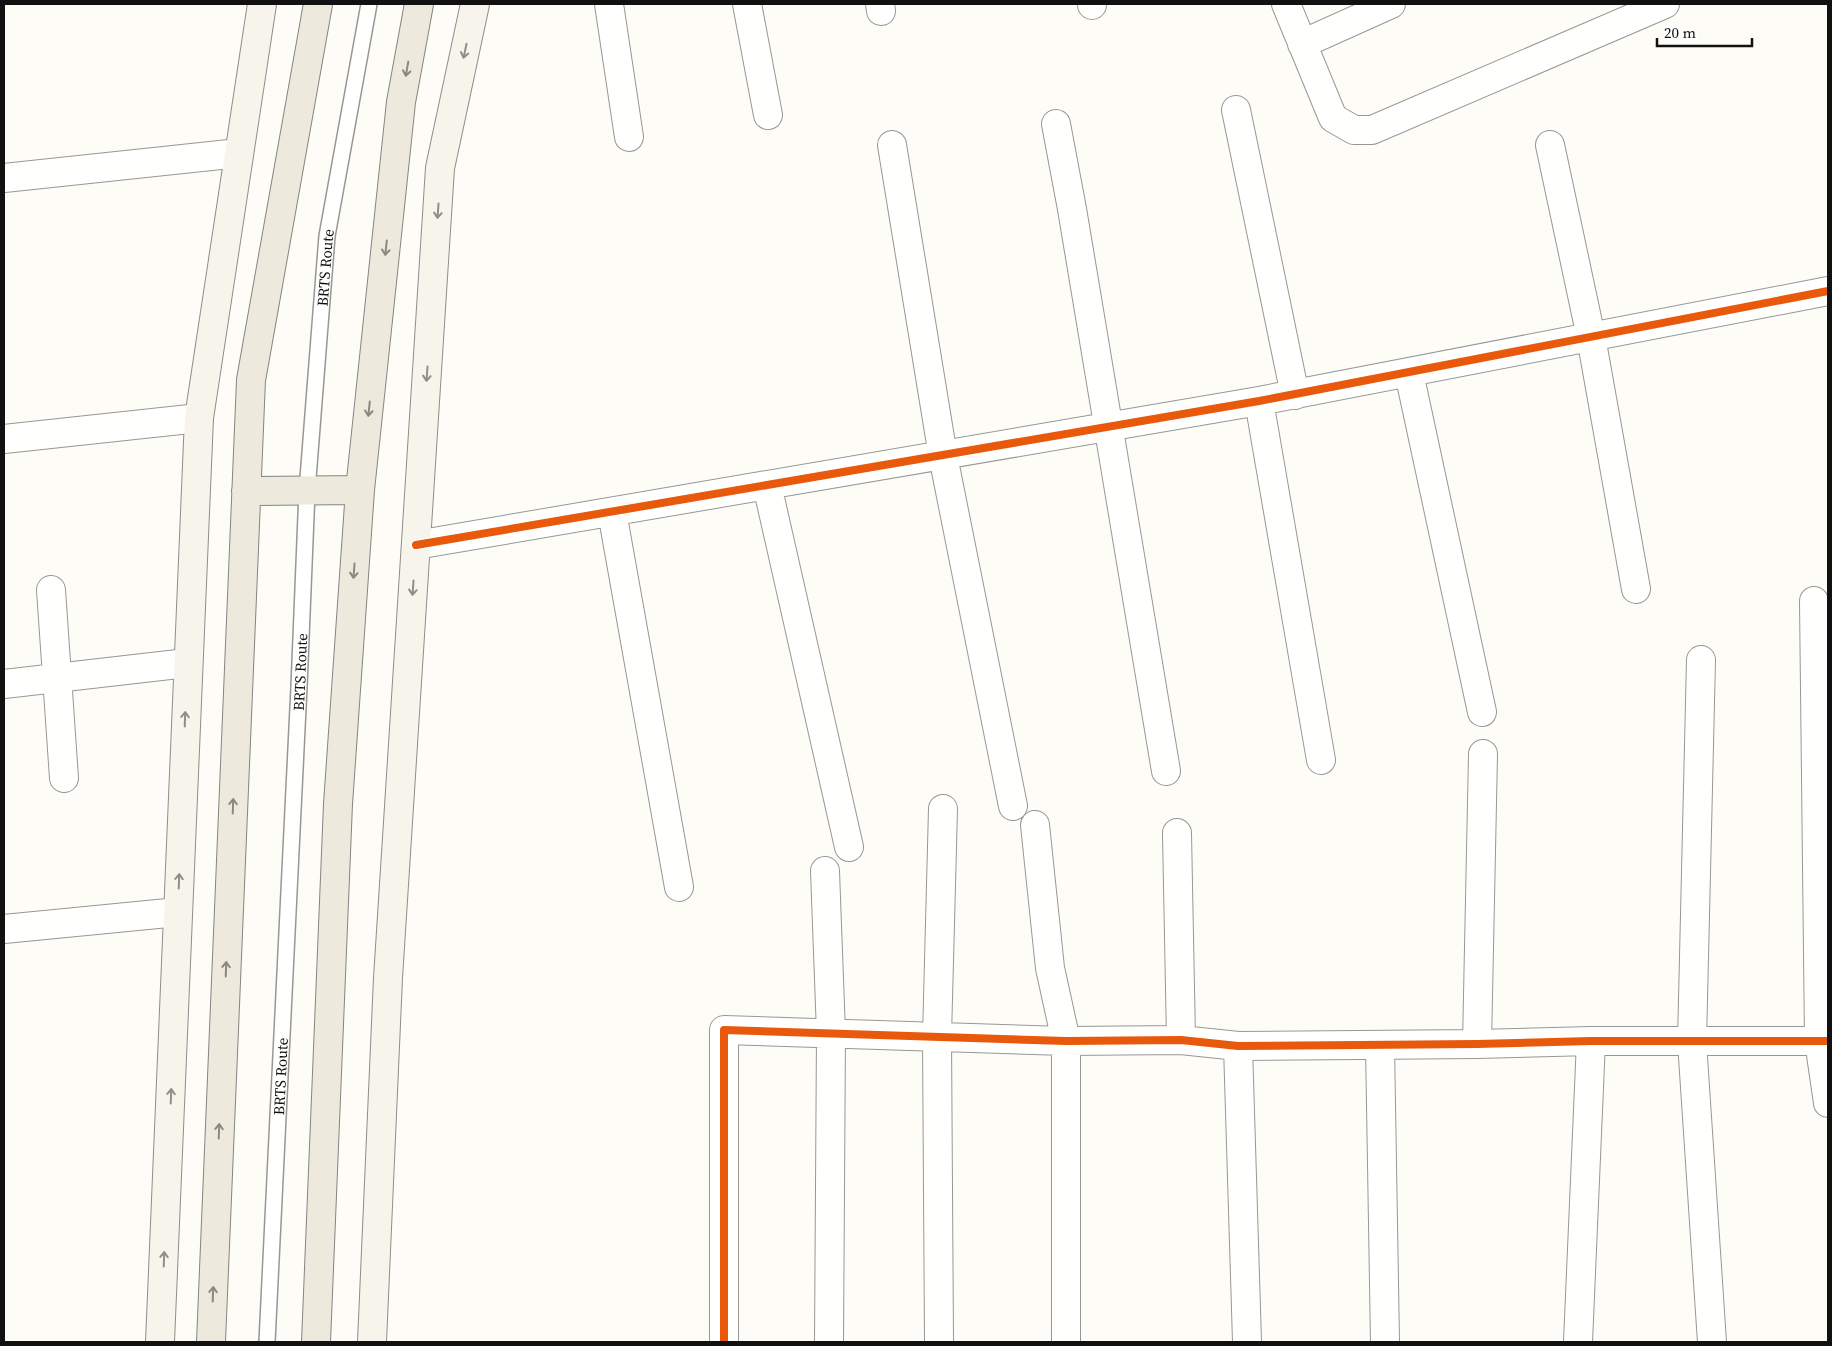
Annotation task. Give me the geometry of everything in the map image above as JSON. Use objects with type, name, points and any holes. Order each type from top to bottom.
[{"type":"main road","points":[[211,1342],[251,380],[318,4]]},
{"type":"main road","points":[[316,1342],[338,804],[360,490],[401,102],[419,4]]},
{"type":"main road","points":[[246,491],[360,490]]},
{"type":"street","points":[[160,1342],[199,418],[262,4]]},
{"type":"street","points":[[372,1342],[388,978],[440,168],[475,4]]},
{"type":"street","points":[[609,4],[629,137]]},
{"type":"street","points":[[747,4],[768,115]]},
{"type":"street","points":[[1286,4],[1333,118],[1354,130],[1372,130],[1665,4]]},
{"type":"street","points":[[1302,44],[1391,4]]},
{"type":"street","points":[[1236,110],[1295,395]]},
{"type":"street","points":[[1056,124],[1166,771]]},
{"type":"street","points":[[892,145],[943,456],[1013,806]]},
{"type":"street","points":[[1550,145],[1591,337],[1636,589]]},
{"type":"street","points":[[4,178],[239,153]]},
{"type":"street","points":[[416,545],[1295,395],[1828,291]]},
{"type":"street","points":[[1409,372],[1482,712]]},
{"type":"street","points":[[1259,401],[1321,760]]},
{"type":"street","points":[[4,439],[199,418]]},
{"type":"street","points":[[767,485],[849,847]]},
{"type":"street","points":[[612,512],[679,887]]},
{"type":"street","points":[[51,590],[64,778]]},
{"type":"street","points":[[1814,601],[1824,1041],[1828,1103]]},
{"type":"street","points":[[1701,660],[1692,1042],[1712,1342]]},
{"type":"street","points":[[4,684],[188,663]]},
{"type":"street","points":[[1477,1044],[1483,754]]},
{"type":"street","points":[[939,1342],[937,1037],[943,809]]},
{"type":"street","points":[[1035,825],[1050,968],[1066,1041],[1066,1342]]},
{"type":"street","points":[[1177,833],[1181,1040]]},
{"type":"street","points":[[824,871],[831,1033],[829,1342]]},
{"type":"street","points":[[4,929],[178,912]]},
{"type":"street","points":[[724,1342],[724,1030],[1066,1041],[1181,1040],[1238,1046],[1591,1041],[1824,1041]]},
{"type":"street","points":[[1578,1342],[1591,1041]]},
{"type":"street","points":[[1380,1045],[1385,1342]]},
{"type":"street","points":[[1238,1046],[1247,1342]]},
{"type":"lane","name":"BRTS Route","points":[[267,1342],[299,697],[307,490],[327,236],[368,4]]},
{"type":"cycle path","points":[[416,545],[1259,401],[1828,291]]},
{"type":"cycle path","points":[[724,1342],[724,1030],[1066,1041],[1181,1040],[1238,1046],[1591,1041],[1828,1041]]}]
